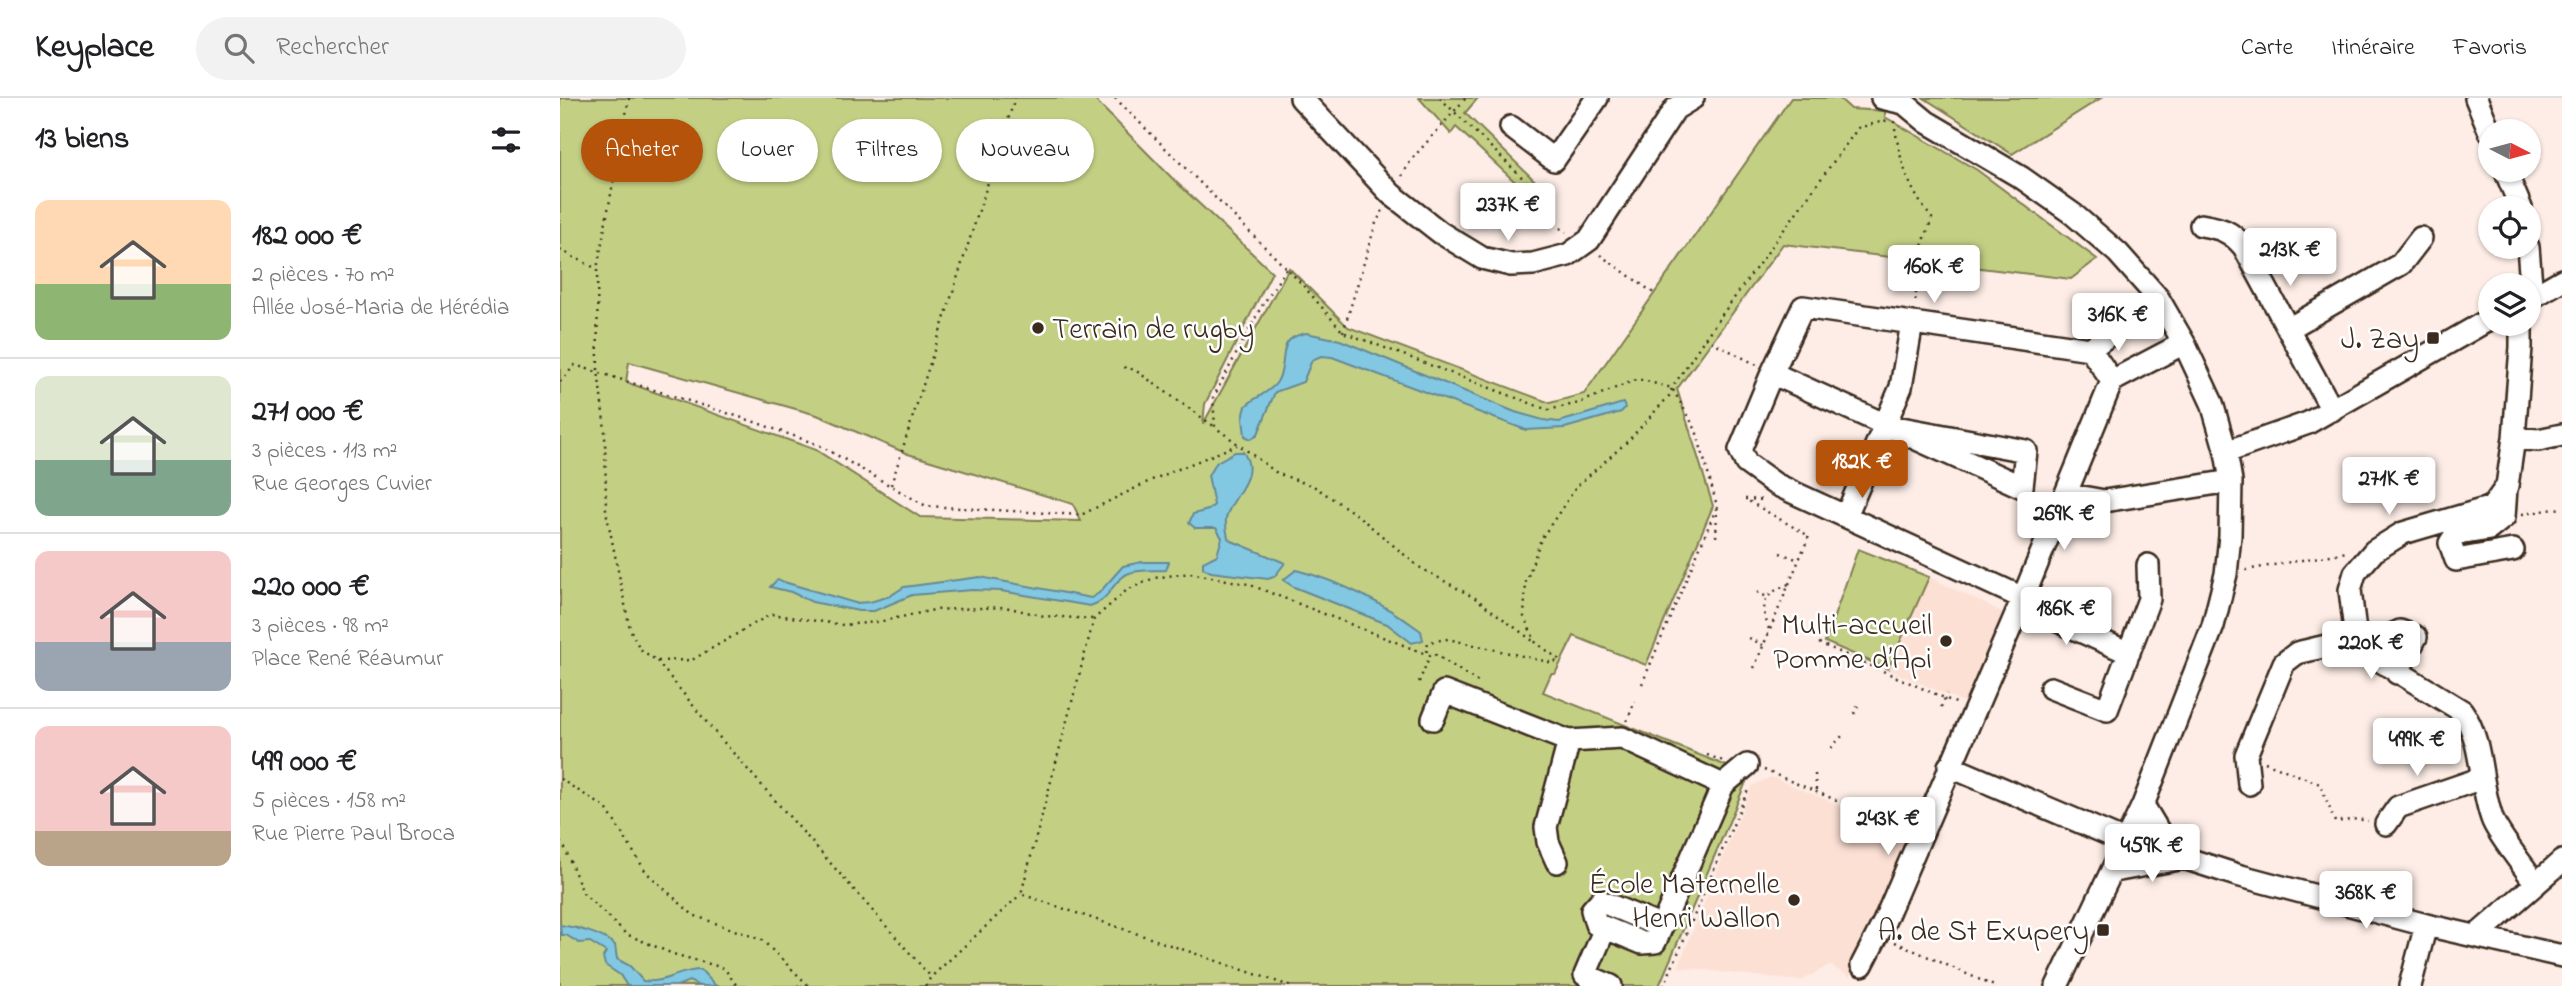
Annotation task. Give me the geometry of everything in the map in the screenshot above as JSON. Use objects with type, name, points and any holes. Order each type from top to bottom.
[{"type":"street","points":[[1301,98],[1391,194],[1441,233],[1482,258],[1511,265],[1533,264],[1568,255],[1589,240],[1677,102]]},
{"type":"street","points":[[1511,128],[1554,160],[1597,98]]},
{"type":"street","points":[[1882,98],[1903,100],[1927,122],[2022,178],[2073,214],[2118,253],[2158,298],[2184,343],[2212,403],[2226,452],[2231,481],[2226,574],[2213,626],[2127,842],[2057,986]]},
{"type":"street","points":[[2476,98],[2485,119]]},
{"type":"street","points":[[2201,225],[2221,228],[2238,240],[2332,410]]},
{"type":"street","points":[[2288,329],[2401,264],[2421,238]]},
{"type":"street","points":[[2541,292],[2562,280]]},
{"type":"street","points":[[2129,653],[1774,484],[1746,463],[1740,450],[1803,307],[2090,349],[2158,298]]},
{"type":"street","points":[[1846,516],[1901,387],[1912,323]]},
{"type":"street","points":[[2226,452],[2308,423],[2478,326]]},
{"type":"street","points":[[2513,550],[2456,560],[2450,543],[2456,534],[2489,529],[2504,517],[2514,438],[2521,336]]},
{"type":"street","points":[[1862,965],[1878,934],[2022,601],[2112,381],[2184,343]]},
{"type":"street","points":[[2090,349],[2112,381]]},
{"type":"street","points":[[1772,373],[1885,425],[2022,487],[2026,451],[1885,425]]},
{"type":"street","points":[[2514,438],[2538,440],[2562,435]]},
{"type":"street","points":[[2066,494],[2104,501],[2231,481]]},
{"type":"street","points":[[2507,486],[2492,507],[2403,533],[2374,551],[2355,573],[2350,590],[2358,644],[2397,673],[2462,711],[2472,725],[2494,822],[2536,884]]},
{"type":"street","points":[[2051,688],[2106,710],[2149,599],[2148,565]]},
{"type":"street","points":[[2249,784],[2246,755],[2284,663],[2297,653],[2358,644],[2400,631],[2416,637],[2397,673]]},
{"type":"street","points":[[1433,719],[1444,692],[1569,741],[1622,738],[1723,785]]},
{"type":"street","points":[[1557,862],[1548,842],[1546,827],[1569,741]]},
{"type":"street","points":[[1611,986],[1585,975],[1605,928],[1642,943],[1655,942],[1723,785],[1747,765]]},
{"type":"street","points":[[1949,766],[2127,842]]},
{"type":"street","points":[[2386,824],[2398,807],[2482,778]]},
{"type":"street","points":[[2143,805],[2162,837],[2184,858],[2237,875],[2426,925],[2562,956]]},
{"type":"street","points":[[2114,871],[2184,858]]},
{"type":"street","points":[[2476,936],[2562,861]]},
{"type":"street","points":[[2517,901],[2512,923],[2524,947]]},
{"type":"street","points":[[2410,986],[2426,925]]},
{"type":"path","points":[[629,98],[597,269],[598,370],[605,430],[606,511],[630,629],[640,649],[657,660],[713,730],[932,977]]},
{"type":"path","points":[[891,486],[1015,98]]},
{"type":"path","points":[[1115,98],[1286,269],[1343,332],[1548,410],[1580,403],[1638,379],[1672,388],[1696,430],[1717,506],[1716,539]]},
{"type":"path","points":[[1440,98],[1531,186],[1535,211],[1654,294]]},
{"type":"path","points":[[1536,643],[1524,617],[1526,582],[1541,539],[1577,486],[1628,441],[1670,395],[1705,338],[1858,128],[1894,118],[1899,155],[1916,200],[1932,219],[1920,252],[1912,323]]},
{"type":"path","points":[[560,250],[597,269]]},
{"type":"path","points":[[1215,427],[1213,398],[1260,309],[1286,269]]},
{"type":"path","points":[[1705,338],[1772,373]]},
{"type":"path","points":[[560,382],[575,365],[749,419],[819,445],[926,506],[1081,515],[1154,478],[1237,445]]},
{"type":"path","points":[[926,986],[932,977],[1021,894],[1094,619],[1127,590],[1154,578],[1189,573],[1248,584],[1426,654],[1428,642],[1448,639],[1553,663],[1559,659],[1475,598],[1419,567],[1357,515],[1315,487],[1277,474],[1135,370],[1124,367]]},
{"type":"path","points":[[1754,668],[1810,537],[1745,499],[1770,501]]},
{"type":"path","points":[[1642,684],[1717,506]]},
{"type":"path","points":[[2522,514],[2562,508]]},
{"type":"path","points":[[2226,574],[2355,550],[2374,551]]},
{"type":"path","points":[[1780,553],[1799,560]]},
{"type":"path","points":[[1770,630],[1765,618],[1764,603],[1770,592],[1789,584]]},
{"type":"path","points":[[1757,592],[1767,597]]},
{"type":"path","points":[[657,660],[692,660],[771,614],[844,625],[878,622],[934,610],[1004,607],[1044,616],[1094,619]]},
{"type":"path","points":[[1749,638],[1763,645]]},
{"type":"path","points":[[1819,643],[1946,696],[1973,711]]},
{"type":"path","points":[[1419,682],[1433,653],[1480,684]]},
{"type":"path","points":[[1873,674],[1875,667]]},
{"type":"path","points":[[1941,707],[1946,696]]},
{"type":"path","points":[[1854,714],[1859,703]]},
{"type":"path","points":[[1831,748],[1843,735]]},
{"type":"path","points":[[2246,755],[2320,784],[2335,822],[2357,819],[2386,824]]},
{"type":"path","points":[[1664,986],[1754,776],[1747,765]]},
{"type":"path","points":[[1815,775],[1816,791]]},
{"type":"path","points":[[560,779],[606,808],[646,872],[693,915],[762,940],[809,986]]},
{"type":"path","points":[[560,842],[583,893],[626,934],[673,954],[724,968],[737,986]]},
{"type":"path","points":[[1021,894],[1290,986]]},
{"type":"path","points":[[1878,934],[1994,986]]},
{"type":"shaded area","name":"Multi-accueil Pomme d’Api","points":[[1929,577],[2004,613],[1966,703],[1888,669]]},
{"type":"shaded area","name":"École Maternelle Henri Wallon","points":[[1771,777],[1909,834],[1850,977],[1829,965],[1801,981],[1678,967],[1752,786]]},
{"type":"green space","points":[[560,98],[1093,98],[1175,181],[1272,272],[1205,404],[1203,424],[1289,268],[1348,327],[1550,403],[1584,394],[1791,98],[1839,98],[1851,109],[1885,111],[1885,117],[1977,170],[2097,259],[2071,279],[1783,244],[1677,389],[1713,506],[1646,665],[1574,636],[1543,692],[1749,775],[1659,986],[560,986]],"holes":[[[629,362],[817,415],[908,454],[1073,504],[1081,521],[920,517],[816,450],[626,382]]]},
{"type":"green space","points":[[1419,98],[1478,98],[1465,113],[1535,181],[1527,193],[1456,127],[1451,134]]},
{"type":"green space","points":[[1924,98],[2101,98],[2012,154]]},
{"type":"green space","points":[[1858,549],[1929,577],[1888,669],[1825,642]]},
{"type":"water","points":[[1306,333],[1340,340],[1515,412],[1543,420],[1559,422],[1623,403],[1625,408],[1621,412],[1565,428],[1526,430],[1332,357],[1321,356],[1312,360],[1303,382],[1275,392],[1258,434],[1251,439],[1245,436],[1243,418],[1246,406],[1274,386],[1281,374],[1284,352],[1289,340]]},
{"type":"water","points":[[1235,452],[1243,452],[1249,469],[1226,517],[1228,538],[1285,563],[1274,577],[1268,579],[1211,572],[1203,568],[1203,562],[1217,555],[1222,538],[1216,528],[1195,528],[1189,523],[1193,514],[1208,510],[1214,505],[1208,475],[1217,462]]},
{"type":"water","points":[[1142,562],[1169,562],[1166,570],[1127,574],[1102,600],[1090,606],[1001,591],[972,590],[912,595],[874,611],[859,611],[812,602],[791,592],[770,587],[777,580],[855,603],[890,596],[904,587],[980,577],[1091,598],[1099,593],[1123,566]]},
{"type":"water","points":[[1296,570],[1346,587],[1392,611],[1421,631],[1423,640],[1412,643],[1387,624],[1294,587],[1283,580]]},
{"type":"water","points":[[560,925],[574,927],[610,941],[615,945],[617,959],[630,966],[643,981],[701,970],[716,986],[699,986],[689,981],[677,986],[627,986],[620,975],[605,965],[603,957],[606,952],[590,942],[579,943],[561,935]]},
{"type":"place","name":"Terrain de rugby","points":[[1038,328]]},
{"type":"place","name":"J. Zay","points":[[2433,338]]},
{"type":"place","name":"Multi-accueil Pomme d’Api","points":[[1946,641]]},
{"type":"place","name":"École Maternelle Henri Wallon","points":[[1794,900]]},
{"type":"place","name":"A. de St Exupery","points":[[2103,930]]}]
